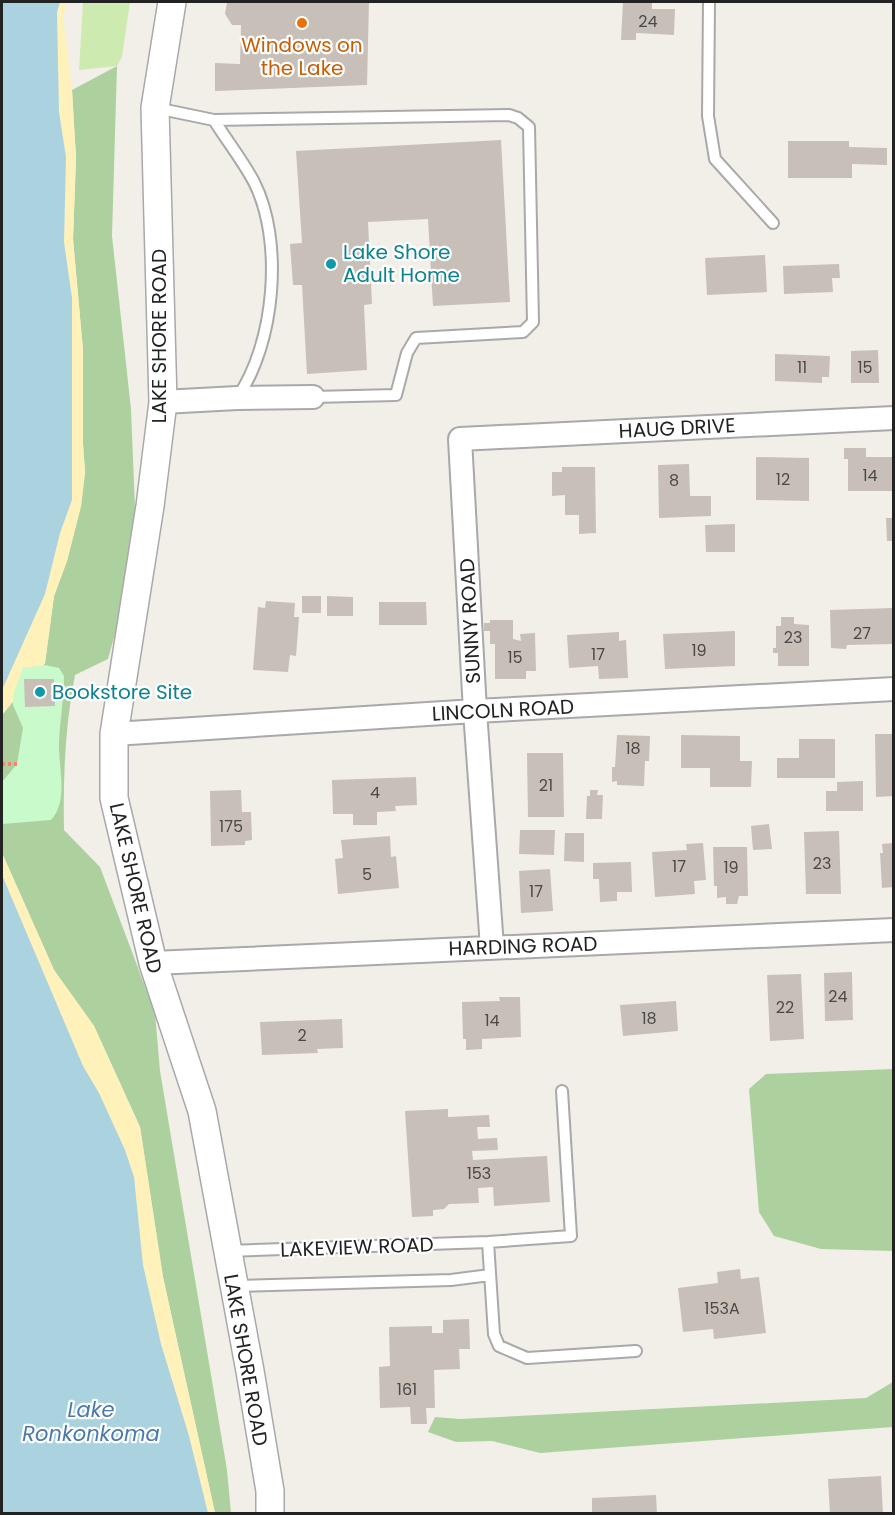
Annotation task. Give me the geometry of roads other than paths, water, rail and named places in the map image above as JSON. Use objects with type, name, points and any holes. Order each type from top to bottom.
[{"type":"street","name":"LAKE SHORE ROAD","points":[[172,2],[155,108],[163,402],[150,506],[114,734],[114,798],[153,963],[201,1111],[250,1371],[270,1491],[270,1514]]},
{"type":"street","points":[[163,402],[313,397]]},
{"type":"street","name":"HAUG DRIVE","points":[[460,439],[894,418]]},
{"type":"street","name":"SUNNY ROAD","points":[[460,439],[475,711],[492,947]]},
{"type":"street","name":"LINCOLN ROAD","points":[[114,734],[475,711],[894,689]]},
{"type":"street","name":"HARDING ROAD","points":[[153,963],[894,930]]},
{"type":"lane","points":[[709,2],[708,116],[715,159],[773,223]]},
{"type":"lane","points":[[155,108],[214,120],[509,115],[518,118],[529,127],[533,322],[529,328],[523,332],[416,338],[407,353],[396,395],[313,397]]},
{"type":"lane","points":[[214,120],[254,183],[268,222],[272,262],[271,296],[266,330],[247,384],[237,398]]},
{"type":"lane","name":"LAKEVIEW ROAD","points":[[226,1251],[488,1242],[571,1236],[562,1091]]},
{"type":"lane","points":[[488,1242],[494,1334],[499,1346],[527,1358],[636,1351]]},
{"type":"lane","name":"LAKEVIEW ROAD","points":[[233,1286],[451,1280],[490,1275]]},
{"type":"water","points":[[2,2],[60,2],[57,12],[59,112],[66,157],[64,242],[72,298],[72,500],[60,533],[45,594],[2,690]]},
{"type":"water","name":"Lake Ronkonkoma","points":[[2,875],[83,1066],[99,1093],[125,1150],[134,1177],[143,1265],[161,1344],[189,1436],[208,1513],[2,1513]]},
{"type":"place","name":"Windows on the Lake","points":[[302,23]]},
{"type":"place","name":"Lake Shore Adult Home","points":[[331,264]]},
{"type":"place","name":"Bookstore Site","points":[[40,692]]}]
